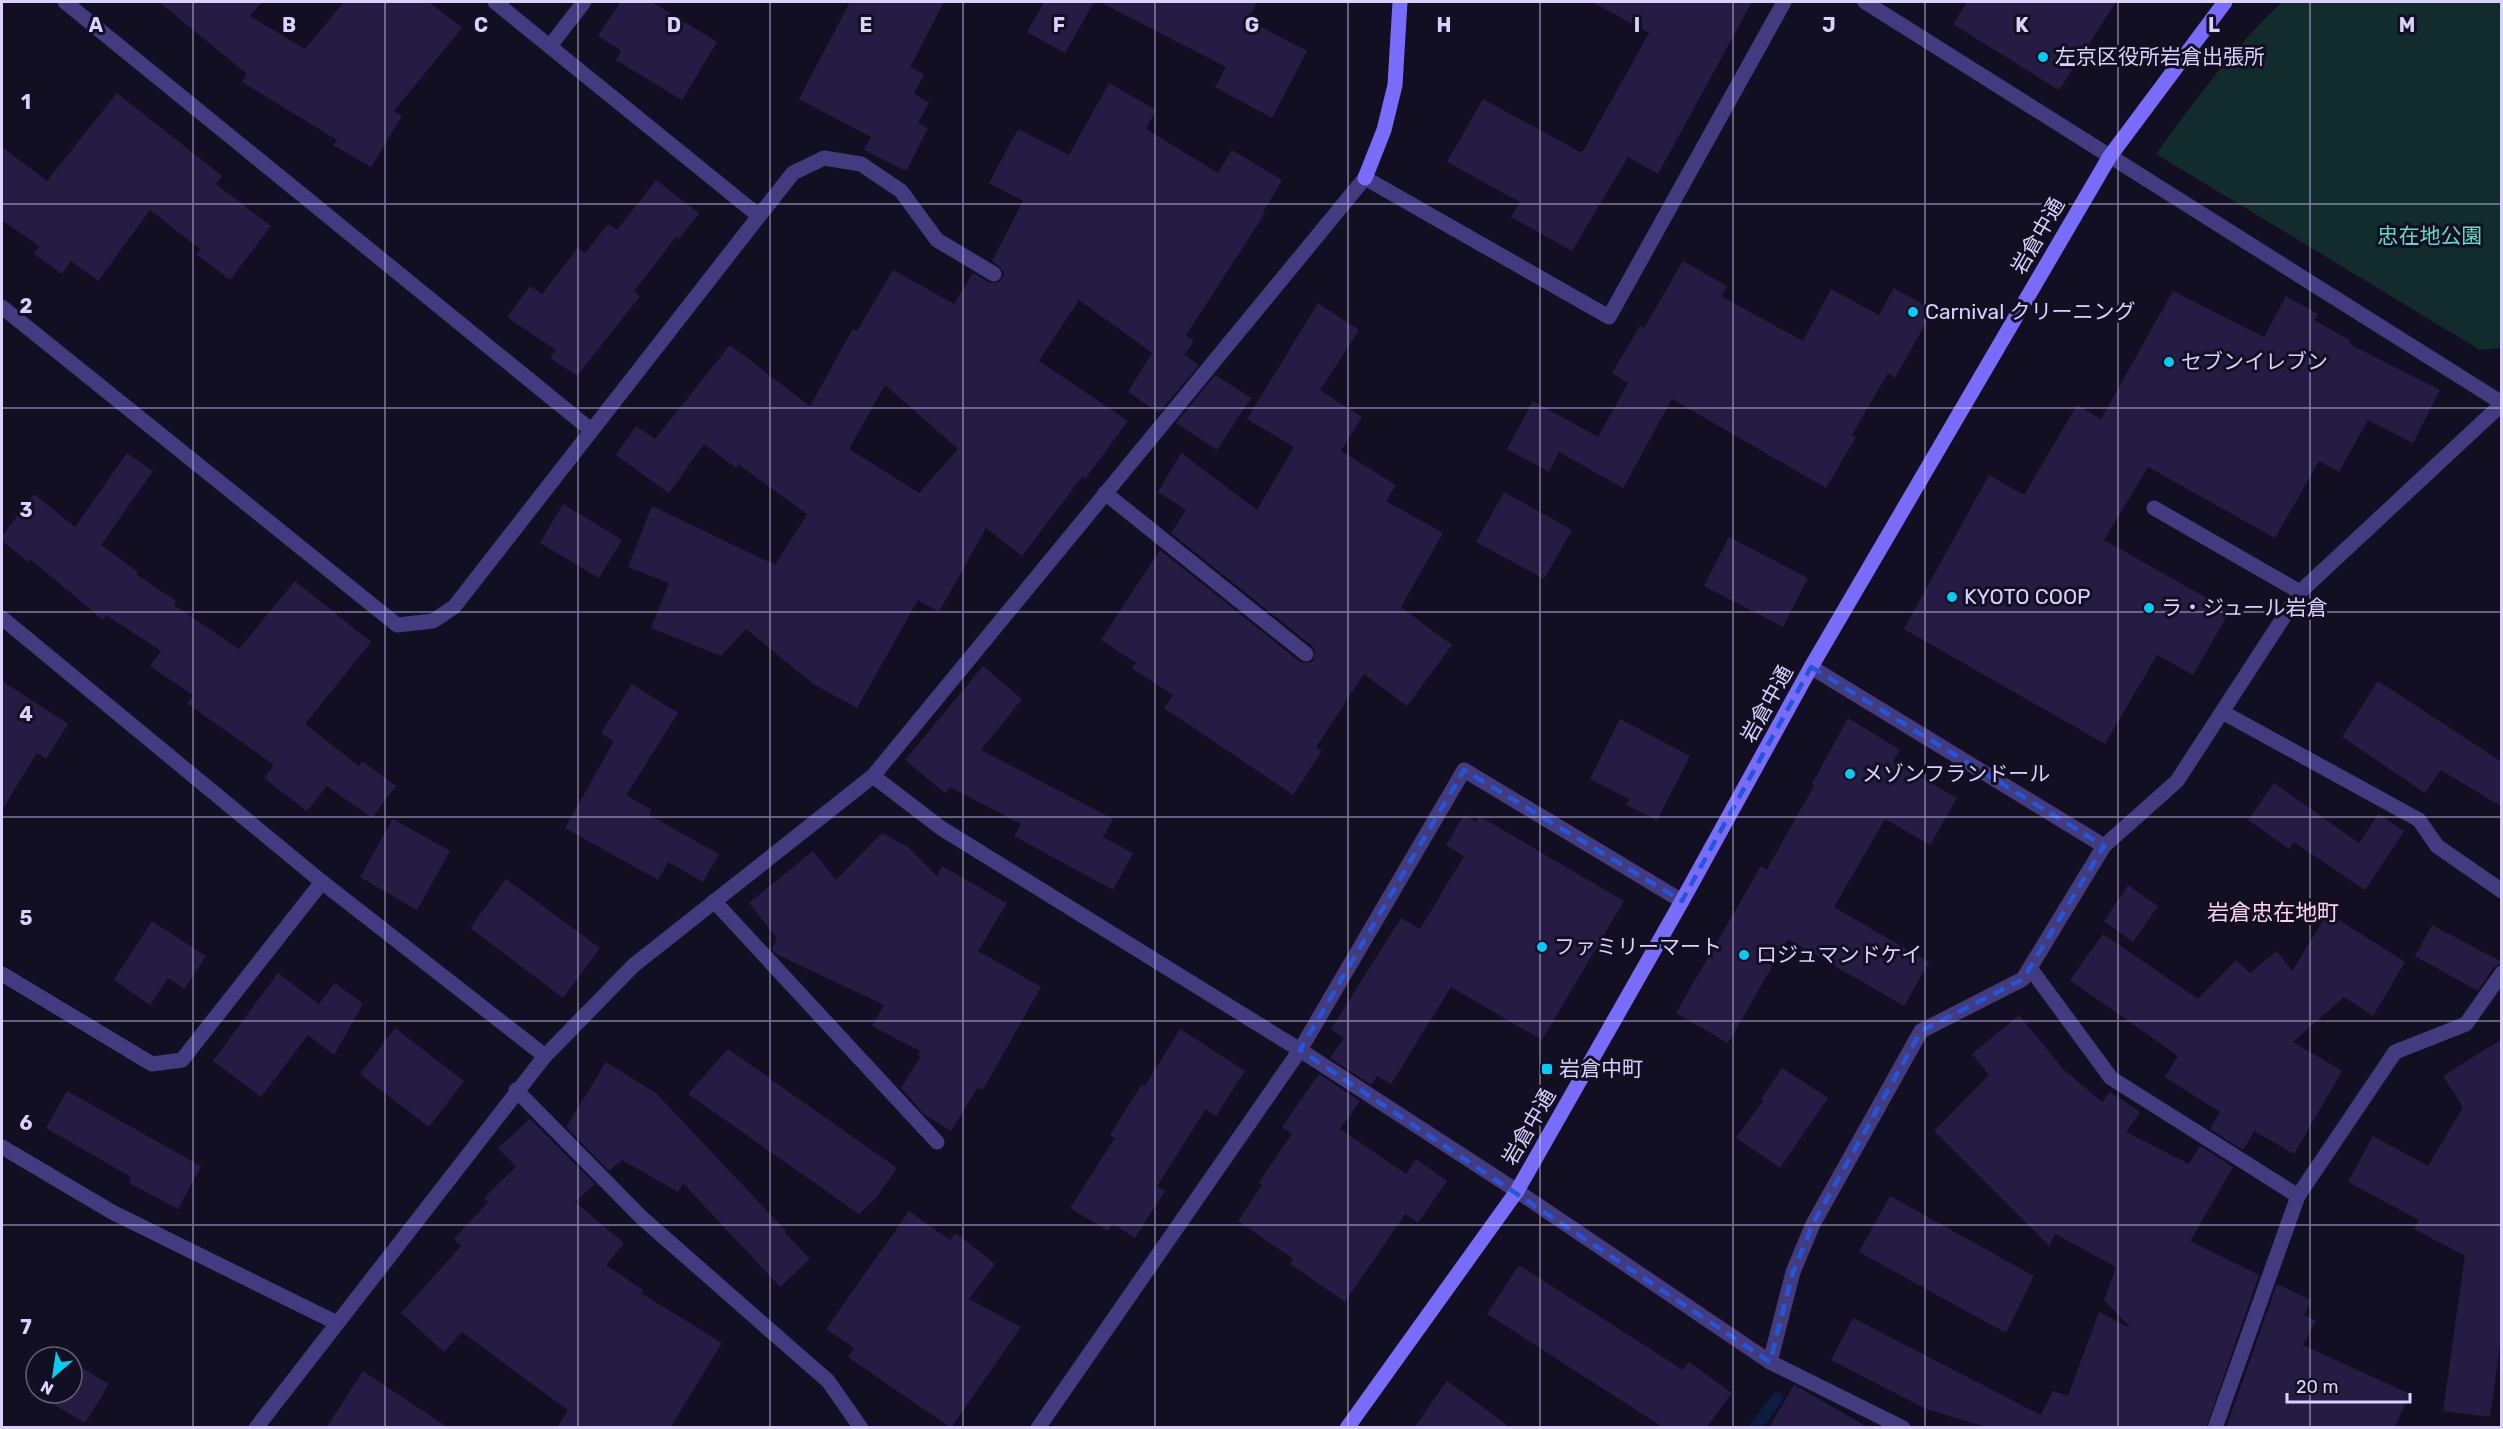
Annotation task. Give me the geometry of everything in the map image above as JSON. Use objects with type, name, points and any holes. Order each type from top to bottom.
[{"type":"street","points":[[65,2],[591,430]]},
{"type":"street","points":[[495,2],[759,216]]},
{"type":"street","points":[[550,46],[584,2]]},
{"type":"street","points":[[256,1428],[516,1090],[545,1056],[634,965],[873,776],[1365,178],[1384,130],[1395,85],[1400,2]]},
{"type":"street","points":[[1365,178],[1609,318],[1784,2]]},
{"type":"street","points":[[1770,1362],[1793,1272],[1813,1224],[1921,1031],[2024,979],[2104,846],[2177,782],[2224,713],[2300,592],[2502,404],[1865,2]]},
{"type":"street","name":"岩倉中通","points":[[1347,1428],[1517,1191],[1682,901],[1811,667],[2110,156],[2225,2]]},
{"type":"street","points":[[2,307],[397,625],[433,621],[454,607],[793,172],[824,158],[861,164],[902,191],[937,240],[994,274]]},
{"type":"street","points":[[1105,493],[1306,654]]},
{"type":"street","points":[[2154,508],[2300,592]]},
{"type":"street","points":[[2,618],[322,882],[545,1056]]},
{"type":"street","points":[[1811,667],[2104,846]]},
{"type":"street","points":[[2224,713],[2419,820],[2437,846],[2502,891]]},
{"type":"street","points":[[1038,1428],[1300,1050],[1464,770],[1682,901]]},
{"type":"street","points":[[873,776],[941,828],[1300,1050],[1517,1191],[1770,1362],[1903,1428]]},
{"type":"street","points":[[2,974],[152,1064],[182,1059],[322,882]]},
{"type":"street","points":[[714,901],[937,1142]]},
{"type":"street","points":[[2030,968],[2111,1078],[2298,1196]]},
{"type":"street","points":[[2215,1428],[2298,1196],[2395,1052],[2466,1024],[2502,973]]},
{"type":"street","points":[[516,1090],[642,1218],[828,1381],[861,1428]]},
{"type":"street","points":[[2,1147],[112,1212],[338,1323]]},
{"type":"highlighted area","points":[[1811,667],[2104,846],[2023,979],[1921,1031],[1813,1224],[1793,1272],[1770,1362],[1300,1050],[1464,770],[1682,901]]},
{"type":"green space","name":"忠在地公園","points":[[2282,2],[2501,2],[2501,348],[2480,350],[2156,154],[2231,56]]},
{"type":"building","points":[[159,2],[262,2],[250,16],[305,49],[344,2],[429,2],[462,28],[394,111],[402,116],[371,167],[333,145],[337,140],[242,82],[247,74]]},
{"type":"building","points":[[620,2],[652,2],[717,42],[682,100],[616,60],[621,51],[598,36]]},
{"type":"building","points":[[850,2],[944,2],[910,67],[924,74],[914,94],[929,102],[918,123],[928,128],[906,171],[864,150],[871,137],[799,99]]},
{"type":"building","points":[[1044,2],[1094,2],[1065,53],[1027,32]]},
{"type":"building","points":[[1100,2],[1257,2],[1248,20],[1307,51],[1272,118],[1215,87],[1226,67]]},
{"type":"building","points":[[1592,2],[1752,2],[1658,174],[1628,157],[1572,251],[1511,217],[1520,202],[1447,162],[1483,99],[1582,153],[1649,33]]},
{"type":"building","name":"左京区役所岩倉出張所","points":[[1967,2],[2116,2],[2059,90],[1953,24]]},
{"type":"building","points":[[1109,83],[1156,110],[1146,129],[1218,173],[1232,150],[1282,180],[1262,214],[1264,215],[1186,335],[1194,341],[1184,355],[1199,365],[1159,413],[1128,392],[1152,353],[1079,300],[1039,361],[1128,421],[1085,479],[1082,477],[1022,556],[986,528],[939,612],[918,600],[857,708],[813,684],[746,629],[721,656],[651,628],[669,583],[628,567],[652,506],[775,565],[807,514],[739,465],[736,468],[704,444],[669,493],[616,455],[636,426],[655,439],[730,345],[810,406],[853,329],[857,331],[893,270],[954,304],[973,273],[990,283],[999,282],[1004,275],[1003,270],[992,261],[1023,201],[989,183],[1018,129],[1069,155]],"holes":[[[885,385],[958,449],[919,493],[849,449]]]},
{"type":"building","points":[[117,93],[222,176],[216,184],[271,226],[230,280],[196,254],[200,249],[150,210],[98,281],[71,261],[62,274],[34,254],[39,246],[2,220],[2,147],[47,181]]},
{"type":"building","points":[[656,180],[699,213],[679,239],[676,237],[634,291],[640,296],[577,376],[550,358],[556,350],[507,317],[530,286],[542,294],[578,248],[585,253],[608,224],[617,230]]},
{"type":"building","points":[[1683,261],[1727,286],[1721,296],[1803,341],[1831,289],[1879,315],[1894,288],[1933,310],[1895,378],[1888,373],[1852,435],[1856,437],[1826,488],[1672,399],[1623,488],[1559,452],[1549,472],[1507,449],[1533,401],[1598,437],[1628,383],[1612,373],[1640,326],[1644,328]]},
{"type":"building","points":[[2173,291],[2264,337],[2286,296],[2318,314],[2314,320],[2351,341],[2349,344],[2440,390],[2413,443],[2368,420],[2339,472],[2319,461],[2275,538],[2148,467],[2104,540],[2230,611],[2193,675],[2157,655],[2105,744],[1904,629],[1989,475],[2024,495],[2077,405],[2101,419]]},
{"type":"building","points":[[1318,303],[1359,330],[1320,390],[1362,417],[1341,451],[1396,485],[1386,501],[1443,533],[1401,607],[1452,645],[1407,706],[1364,674],[1316,747],[1322,751],[1293,795],[1164,708],[1173,695],[1132,668],[1136,663],[1101,640],[1160,550],[1300,662],[1309,663],[1314,660],[1315,651],[1312,646],[1171,533],[1186,510],[1158,492],[1181,453],[1257,510],[1294,447],[1247,419]]},
{"type":"building","points":[[1215,375],[1251,398],[1217,450],[1176,423]]},
{"type":"building","points":[[127,453],[153,471],[101,545],[138,572],[136,574],[176,601],[174,605],[239,649],[295,581],[371,642],[305,724],[359,766],[362,761],[396,786],[372,818],[327,786],[307,811],[264,778],[274,765],[187,703],[193,695],[150,666],[161,651],[106,615],[103,620],[30,559],[28,562],[2,541],[2,536],[34,494],[75,527]]},
{"type":"building","points":[[1504,492],[1572,530],[1544,579],[1476,542]]},
{"type":"building","points":[[563,504],[622,540],[599,578],[540,543]]},
{"type":"building","points":[[1729,537],[1808,578],[1783,627],[1704,586]]},
{"type":"building","points":[[983,666],[1022,699],[981,750],[1113,819],[1103,837],[1133,853],[1113,890],[1014,836],[1021,824],[950,787],[945,793],[905,760]]},
{"type":"building","points":[[2,681],[68,724],[46,759],[37,753],[2,810]]},
{"type":"building","points":[[2378,681],[2502,762],[2502,807],[2441,770],[2425,793],[2342,737]]},
{"type":"building","points":[[632,684],[678,713],[626,795],[652,810],[649,815],[719,854],[703,882],[668,862],[658,880],[565,828],[614,741],[601,733]]},
{"type":"building","points":[[1848,718],[1900,750],[1893,761],[1957,798],[1930,845],[1885,819],[1834,907],[1929,962],[1904,1006],[1788,939],[1728,1043],[1676,1013],[1761,866],[1767,869],[1814,786],[1812,784]]},
{"type":"building","points":[[1620,719],[1690,756],[1657,820],[1626,805],[1629,799],[1590,779]]},
{"type":"building","points":[[2274,783],[2359,843],[2378,814],[2404,831],[2365,890],[2294,842],[2289,849],[2248,820]]},
{"type":"building","points":[[1464,815],[1476,822],[1479,816],[1624,901],[1542,1040],[1451,987],[1391,1084],[1377,1076],[1371,1085],[1330,1058],[1344,1038],[1331,1029],[1401,918],[1420,929],[1464,856],[1446,845]]},
{"type":"building","points":[[393,819],[450,851],[417,910],[360,877]]},
{"type":"building","points":[[882,833],[908,847],[937,876],[942,866],[1007,903],[978,951],[1041,987],[983,1090],[978,1087],[951,1131],[924,1114],[901,1088],[921,1056],[918,1055],[920,1051],[872,1026],[884,1005],[776,954],[772,949],[777,938],[749,903],[813,851],[836,880]]},
{"type":"building","points":[[506,879],[600,948],[563,998],[470,928]]},
{"type":"building","points":[[2128,885],[2158,906],[2133,942],[2104,921]]},
{"type":"building","points":[[2328,913],[2405,962],[2373,1016],[2344,997],[2293,1042],[2342,1071],[2294,1154],[2254,1131],[2243,1150],[2210,1129],[2220,1112],[2165,1077],[2178,1056],[2070,980],[2103,934],[2198,999],[2236,960],[2250,973],[2277,951],[2292,971]]},
{"type":"building","points":[[152,921],[206,956],[184,989],[168,978],[150,1005],[114,980]]},
{"type":"building","points":[[2432,925],[2502,962],[2494,967],[2478,991],[2415,956]]},
{"type":"building","points":[[278,973],[319,1004],[335,983],[363,1004],[334,1055],[308,1035],[261,1097],[213,1061]]},
{"type":"building","points":[[2019,1015],[2063,1069],[2102,1102],[2110,1092],[2140,1112],[2126,1132],[2189,1164],[2200,1146],[2233,1167],[2190,1241],[2259,1275],[2206,1428],[1989,1428],[1926,1409],[1831,1360],[1853,1318],[2041,1415],[2053,1391],[2068,1396],[2099,1312],[2129,1326],[2104,1300],[2116,1267],[2055,1234],[2049,1246],[1934,1131],[1989,1075],[1972,1054]]},
{"type":"building","points":[[395,1028],[464,1081],[429,1127],[360,1074]]},
{"type":"building","points":[[1180,1029],[1245,1071],[1216,1116],[1206,1109],[1157,1186],[1165,1191],[1135,1238],[1113,1224],[1108,1231],[1070,1208],[1115,1138],[1110,1135],[1142,1084],[1145,1086]]},
{"type":"building","points":[[2502,1039],[2502,1331],[2490,1417],[2443,1411],[2465,1256],[2414,1229],[2419,1220],[2348,1182],[2373,1136],[2428,1166],[2463,1107],[2443,1076]]},
{"type":"building","points":[[728,1049],[897,1168],[876,1198],[859,1214],[688,1094]]},
{"type":"building","points":[[606,1062],[656,1093],[810,1259],[780,1287],[683,1183],[678,1192],[622,1160],[609,1171],[566,1127]]},
{"type":"building","points":[[1782,1068],[1828,1098],[1780,1168],[1736,1138],[1763,1101],[1761,1099]]},
{"type":"building","points":[[1319,1074],[1360,1101],[1340,1129],[1406,1174],[1416,1159],[1447,1181],[1418,1223],[1405,1214],[1345,1302],[1290,1264],[1293,1259],[1238,1221],[1262,1185],[1259,1182],[1292,1134],[1282,1127]]},
{"type":"building","points":[[67,1091],[201,1166],[178,1209],[129,1183],[131,1177],[46,1128]]},
{"type":"building","points":[[530,1119],[595,1184],[575,1202],[624,1243],[606,1265],[643,1290],[641,1293],[722,1343],[670,1428],[557,1428],[568,1410],[462,1332],[444,1352],[401,1313],[461,1246],[454,1239],[488,1202],[484,1198],[516,1167],[498,1148]]},
{"type":"building","points":[[1890,1196],[2034,1276],[2006,1333],[1859,1252]]},
{"type":"building","points":[[909,1211],[950,1240],[956,1233],[995,1264],[969,1299],[1021,1327],[951,1428],[848,1357],[854,1348],[826,1329]]},
{"type":"building","points":[[1519,1265],[1683,1370],[1689,1362],[1732,1393],[1706,1428],[1664,1428],[1487,1314]]},
{"type":"building","points":[[2277,1284],[2311,1300],[2304,1315],[2316,1321],[2303,1345],[2410,1394],[2394,1428],[2226,1428]]},
{"type":"building","points":[[84,1369],[109,1384],[85,1423],[55,1405],[84,1405]]},
{"type":"building","points":[[363,1371],[387,1387],[449,1428],[326,1428]]},
{"type":"building","points":[[1447,1381],[1511,1428],[1414,1428]]},
{"type":"building","points":[[1794,1385],[1798,1387],[1869,1428],[1769,1428]]},
{"type":"waterway","points":[[1755,1428],[1777,1398]]},
{"type":"place","name":"左京区役所岩倉出張所","points":[[2043,57]]},
{"type":"place","name":"Carnival クリーニング","points":[[1913,312]]},
{"type":"place","name":"セブンイレブン","points":[[2169,362]]},
{"type":"place","name":"KYOTO COOP","points":[[1952,597]]},
{"type":"place","name":"ラ・ジュール岩倉","points":[[2149,608]]},
{"type":"place","name":"メゾンフランドール","points":[[1850,774]]},
{"type":"place","name":"ファミリーマート","points":[[1542,947]]},
{"type":"place","name":"ロジュマンドケイ","points":[[1744,955]]},
{"type":"place","name":"岩倉中町","points":[[1547,1069]]},
{"type":"district","name":"岩倉忠在地町","points":[[2273,912]]}]
